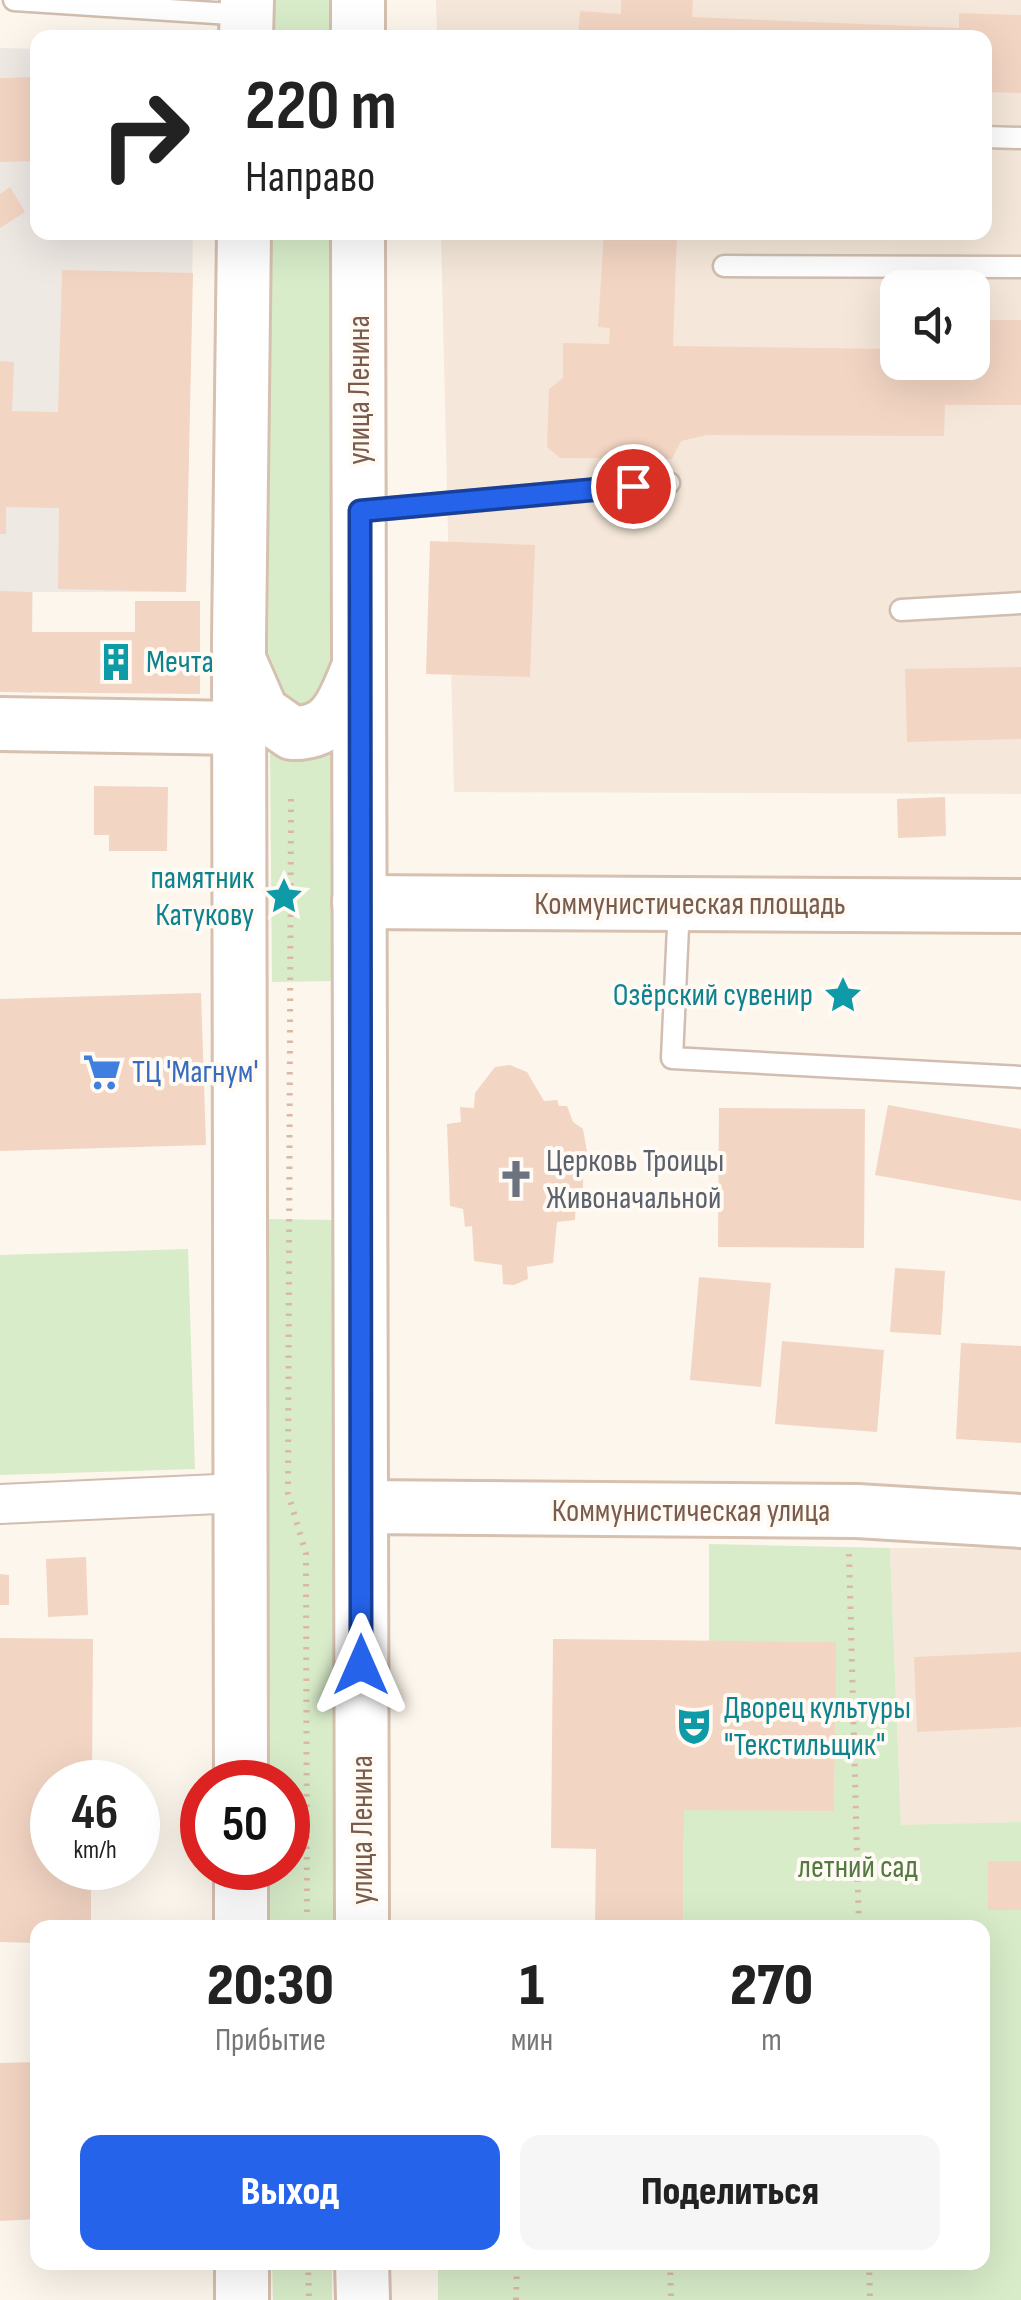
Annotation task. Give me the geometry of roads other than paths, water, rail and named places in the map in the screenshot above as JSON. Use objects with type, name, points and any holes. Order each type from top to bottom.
[{"type":"main road","points":[[358,0],[358,30]]},
{"type":"main road","points":[[241,1760],[240,662],[244,240]]},
{"type":"main road","name":"улица Ленина","points":[[358,240],[362,1920]]},
{"type":"main road","points":[[240,662],[262,712],[292,733],[326,726],[341,710],[359,667]]},
{"type":"main road","points":[[0,724],[240,728]]},
{"type":"main road","name":"Коммунистическая площадь","points":[[360,902],[1021,906]]},
{"type":"main road","name":"Коммунистическая улица","points":[[361,1507],[857,1512],[1021,1520]]},
{"type":"main road","points":[[241,1890],[241,1920]]},
{"type":"main road","points":[[242,2270],[242,2300]]},
{"type":"main road","points":[[362,2270],[362,2300]]},
{"type":"street","points":[[0,1504],[240,1492]]},
{"type":"lane","points":[[14,0],[246,18]]},
{"type":"lane","points":[[992,137],[1021,138]]},
{"type":"lane","points":[[724,266],[1021,267]]},
{"type":"lane","points":[[360,511],[669,483]]},
{"type":"lane","points":[[900,610],[1021,604]]},
{"type":"lane","points":[[679,903],[672,1058],[1021,1078]]},
{"type":"place","name":"Мечта","points":[[116,662]]},
{"type":"place","name":"памятник Катукову","points":[[284,896]]},
{"type":"place","name":"Озёрский сувенир","points":[[843,995]]},
{"type":"place","name":"ТЦ 'Магнум'","points":[[102,1072]]},
{"type":"place","name":"Церковь Троицы Живоначальной","points":[[516,1179]]},
{"type":"place","name":"Дворец культуры \"Текстильщик\"","points":[[694,1726]]},
{"type":"park label","name":"летний сад","points":[[858,1867]]}]
